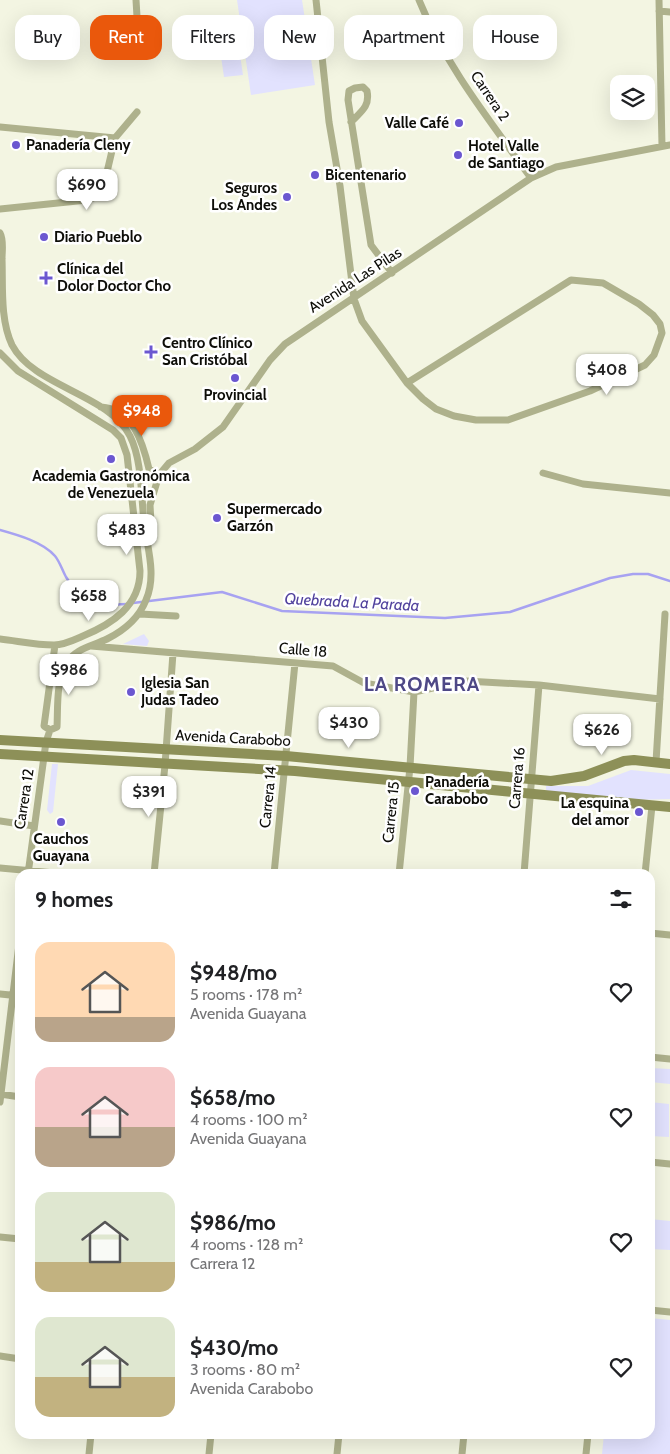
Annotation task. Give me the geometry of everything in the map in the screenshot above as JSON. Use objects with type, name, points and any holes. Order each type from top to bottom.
[{"type":"main road","name":"Avenida Carabobo","points":[[0,740],[286,756],[531,779],[570,780],[624,761],[670,764]]},
{"type":"main road","name":"Avenida Carabobo","points":[[0,754],[284,771],[670,807]]},
{"type":"street","points":[[136,0],[137,15]]},
{"type":"street","points":[[316,0],[329,122],[340,186],[354,299],[362,320],[407,383],[422,399],[454,416],[476,420],[508,420],[590,391],[646,365],[659,344],[662,333],[660,324],[639,304],[603,283],[571,280],[407,383]]},
{"type":"street","name":"Carrera 2","points":[[419,0],[435,36],[455,69],[531,178]]},
{"type":"street","points":[[659,0],[662,146]]},
{"type":"street","points":[[659,11],[670,12]]},
{"type":"street","points":[[351,122],[366,107],[369,100],[367,91],[363,87],[349,91],[351,122],[371,246],[392,273]]},
{"type":"street","points":[[0,209],[87,200],[96,197],[107,172],[115,138],[137,112]]},
{"type":"street","points":[[0,128],[115,138]]},
{"type":"street","name":"Avenida Las Pilas","points":[[159,475],[169,463],[195,449],[223,427],[270,360],[285,344],[531,178],[556,167],[670,145]]},
{"type":"street","points":[[0,233],[6,329],[16,353],[24,362],[120,422],[130,436],[137,464],[152,580],[142,611],[114,635],[88,646]]},
{"type":"street","points":[[0,353],[18,370],[104,424],[121,438],[127,455],[140,579],[128,607],[109,624],[69,642],[55,645],[0,639]]},
{"type":"street","points":[[98,407],[110,408],[134,426],[142,443],[149,469],[159,475],[150,505],[151,522],[146,530],[136,532]]},
{"type":"street","points":[[543,473],[583,484],[670,493]]},
{"type":"street","points":[[142,611],[176,616]]},
{"type":"street","points":[[656,762],[665,614]]},
{"type":"street","name":"Carrera 12","points":[[50,730],[44,726],[55,645]]},
{"type":"street","name":"Carrera 12","points":[[28,869],[46,742],[50,730],[56,727],[59,692],[67,662],[74,654],[88,646]]},
{"type":"street","name":"Calle 18","points":[[88,646],[333,666],[364,683],[414,692],[466,682],[539,685],[660,699]]},
{"type":"street","points":[[155,869],[166,765],[173,653]]},
{"type":"street","name":"Carrera 14","points":[[274,869],[296,663]]},
{"type":"street","name":"Carrera 16","points":[[524,869],[539,685]]},
{"type":"street","name":"Carrera 15","points":[[399,869],[410,767],[414,692]]},
{"type":"street","points":[[646,869],[652,806]]},
{"type":"street","points":[[0,821],[34,826]]},
{"type":"street","points":[[0,868],[15,870]]},
{"type":"street","points":[[655,934],[670,935]]},
{"type":"street","points":[[0,994],[15,996]]},
{"type":"street","points":[[15,1002],[0,1097],[15,1096]]},
{"type":"street","points":[[655,1058],[670,1059]]},
{"type":"street","points":[[655,1162],[670,1164]]},
{"type":"street","points":[[0,1237],[15,1238]]},
{"type":"street","points":[[655,1310],[670,1312]]},
{"type":"street","points":[[0,1356],[15,1358]]},
{"type":"street","points":[[89,1454],[91,1439]]},
{"type":"street","points":[[209,1454],[211,1439]]},
{"type":"street","points":[[337,1454],[338,1439]]},
{"type":"street","points":[[462,1454],[464,1439]]},
{"type":"street","points":[[586,1454],[588,1439]]},
{"type":"shaded area","points":[[237,0],[302,0],[304,15],[264,15],[264,60],[311,60],[315,85],[251,95],[246,60],[254,60],[254,15],[239,15]]},
{"type":"shaded area","points":[[222,60],[241,60],[243,75],[224,77]]},
{"type":"shaded area","points":[[144,634],[149,641],[147,646],[123,644]]},
{"type":"shaded area","points":[[52,764],[58,764],[53,812],[50,814],[47,810]]},
{"type":"shaded area","points":[[631,770],[670,774],[670,799],[632,800],[546,792],[546,786],[588,786]]},
{"type":"shaded area","points":[[655,1068],[670,1069],[670,1084],[655,1082]]},
{"type":"shaded area","points":[[655,1103],[669,1104],[669,1137],[655,1136]]},
{"type":"shaded area","points":[[655,1220],[670,1221],[670,1250],[655,1249]]},
{"type":"shaded area","points":[[655,1318],[670,1320],[670,1454],[602,1454],[604,1439],[655,1439]]},
{"type":"waterway","name":"Quebrada La Parada","points":[[0,530],[30,540],[50,551],[57,558],[72,587],[85,599],[106,605],[127,604]]},
{"type":"waterway","name":"Quebrada La Parada","points":[[133,603],[222,592],[282,611],[445,618],[510,612],[610,578],[633,574],[648,574],[670,581]]},
{"type":"place","name":"Valle Café","points":[[459,123]]},
{"type":"place","name":"Panadería Cleny","points":[[16,145]]},
{"type":"place","name":"Hotel Valle de Santiago","points":[[458,155]]},
{"type":"place","name":"Bicentenario","points":[[315,175]]},
{"type":"place","name":"Seguros Los Andes","points":[[287,197]]},
{"type":"place","name":"Diario Pueblo","points":[[44,237]]},
{"type":"place","name":"Clínica del Dolor Doctor Cho","points":[[46,278]]},
{"type":"place","name":"Centro Clínico San Cristóbal","points":[[151,352]]},
{"type":"place","name":"Provincial","points":[[235,378]]},
{"type":"place","name":"Academia Gastronómica de Venezuela","points":[[111,459]]},
{"type":"place","name":"Supermercado Garzón","points":[[217,518]]},
{"type":"place","name":"Iglesia San Judas Tadeo","points":[[131,692]]},
{"type":"place","name":"Panadería Carabobo","points":[[415,791]]},
{"type":"place","name":"La esquina del amor","points":[[639,812]]},
{"type":"place","name":"Cauchos Guayana","points":[[61,822]]},
{"type":"district","name":"LA ROMERA","points":[[422,684]]}]
